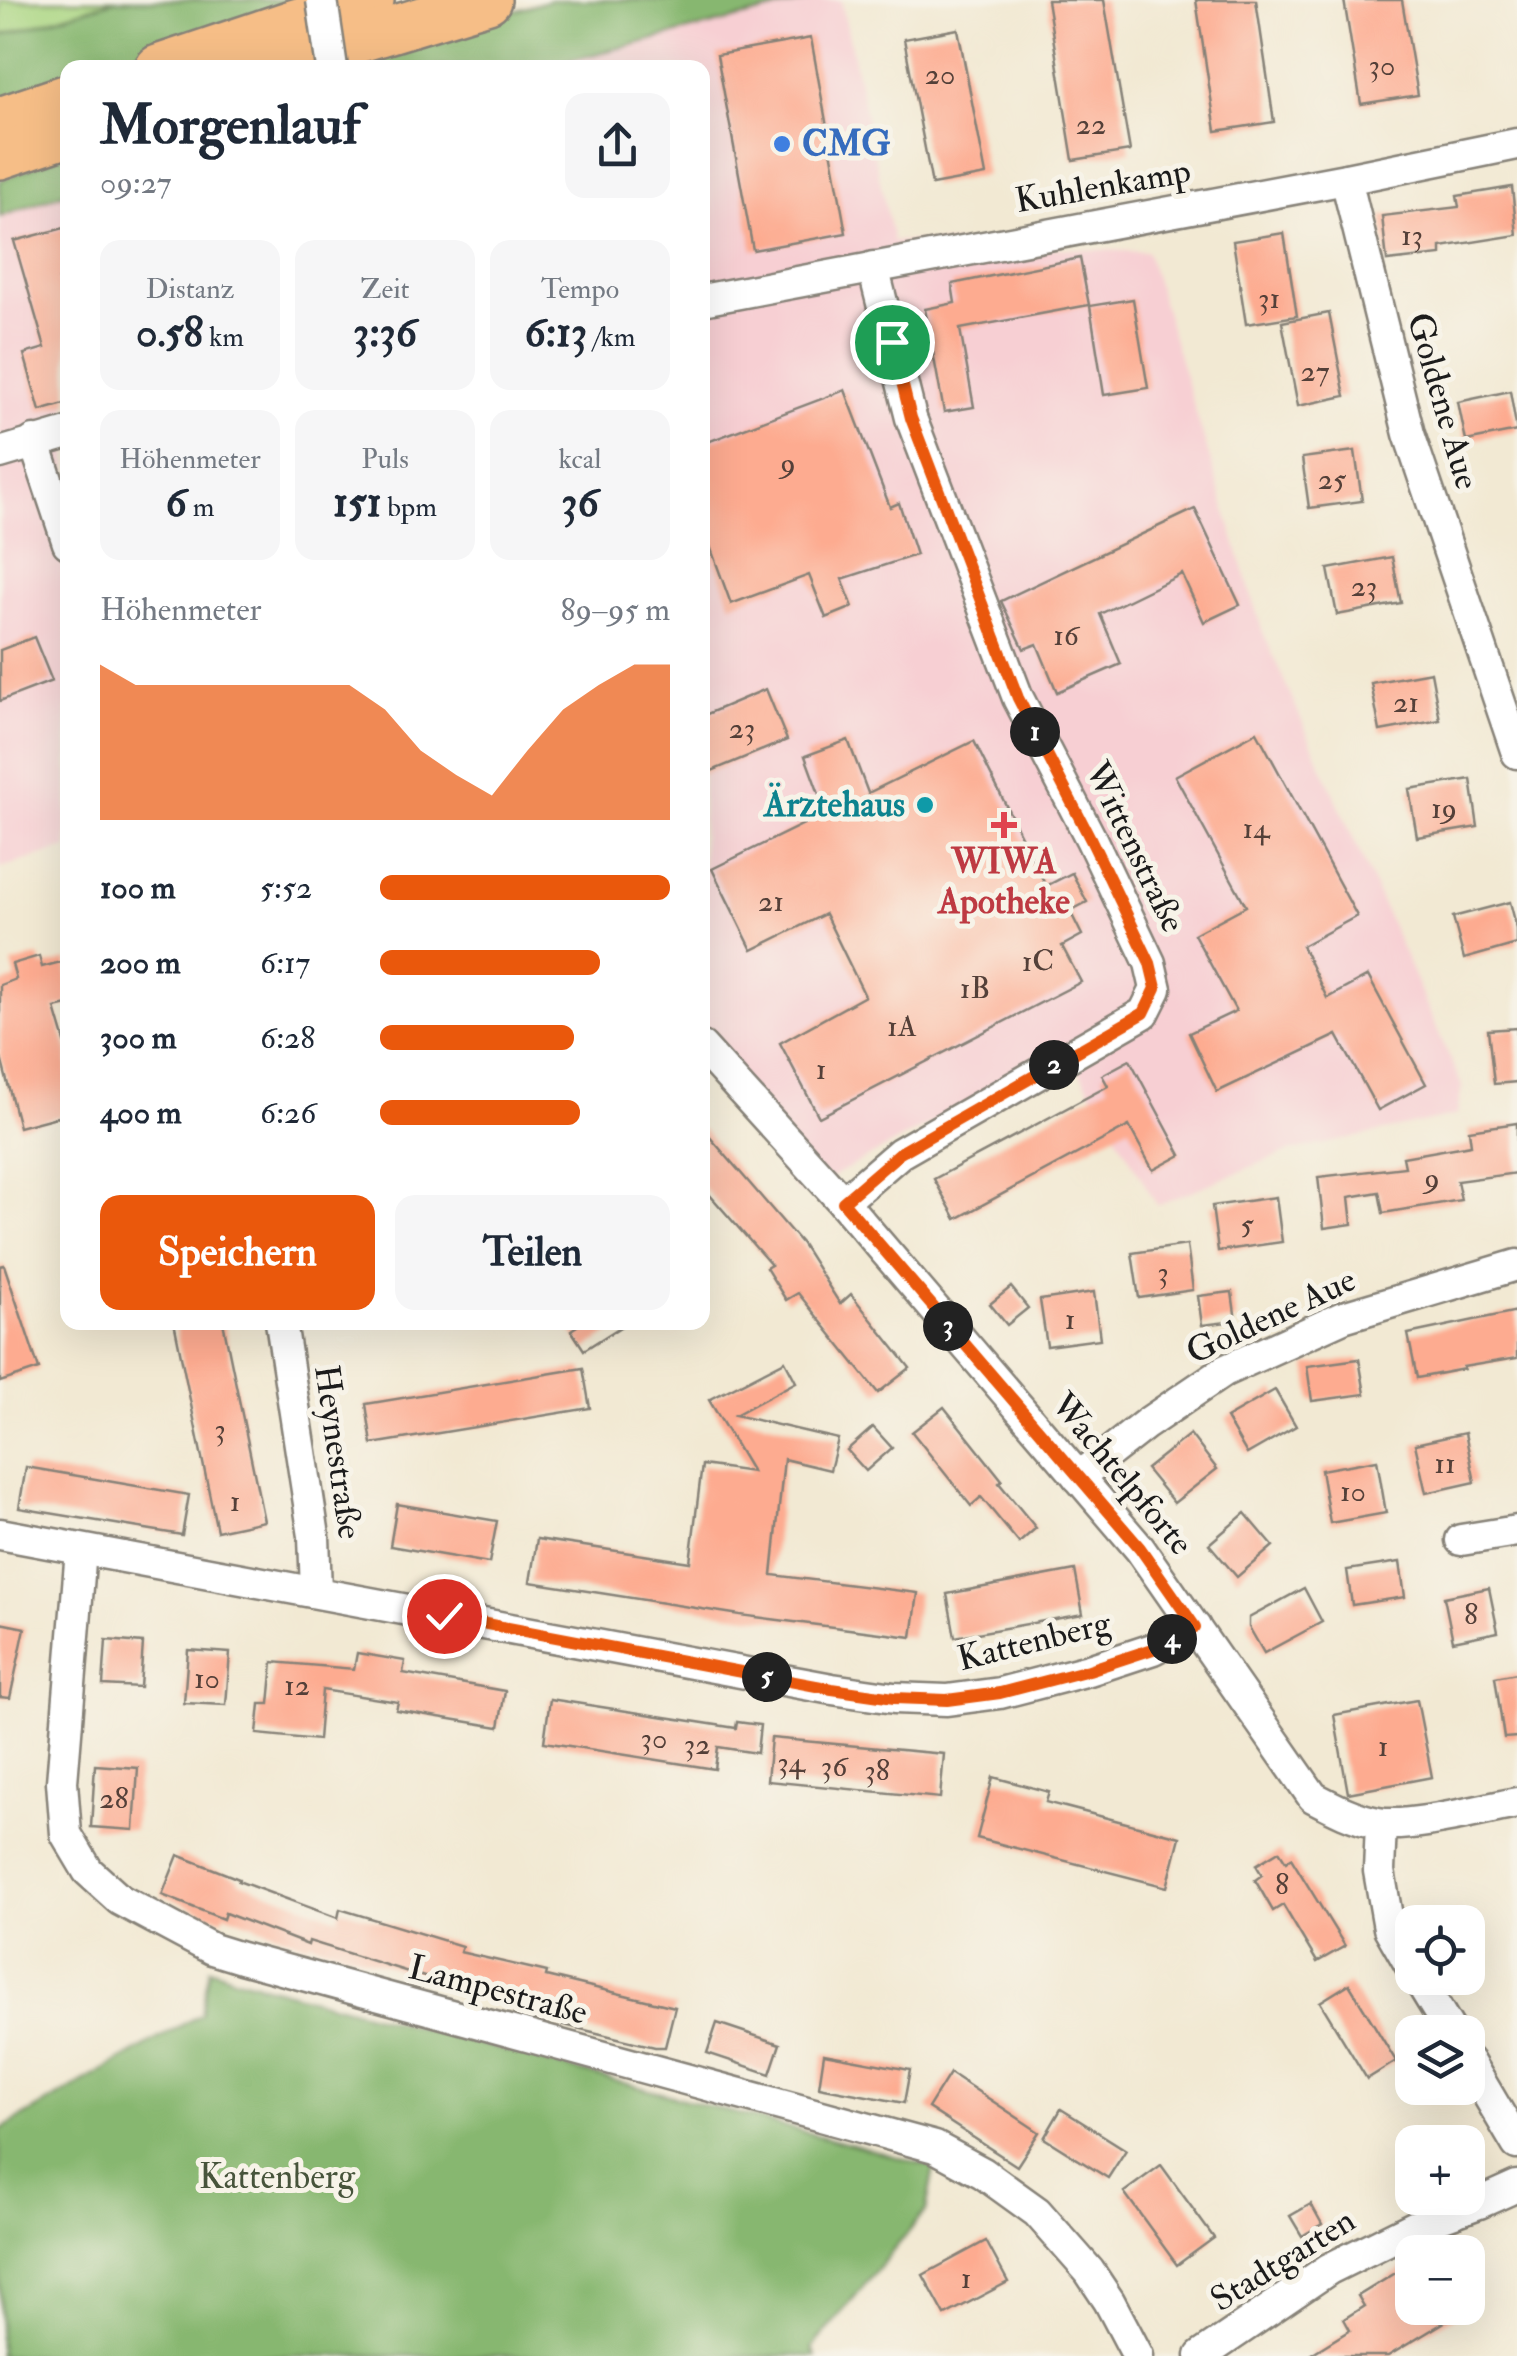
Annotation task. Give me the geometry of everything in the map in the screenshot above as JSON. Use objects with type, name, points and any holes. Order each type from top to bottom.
[{"type":"highway","points":[[182,60],[371,0]]},
{"type":"highway","points":[[291,60],[488,0]]},
{"type":"highway","points":[[0,120],[60,101]]},
{"type":"highway","points":[[0,156],[60,136]]},
{"type":"street","points":[[322,0],[331,60]]},
{"type":"street","name":"Kuhlenkamp","points":[[710,298],[1517,144]]},
{"type":"street","name":"Goldene Aue","points":[[1346,179],[1408,434],[1517,753]]},
{"type":"street","name":"Wittenstraße","points":[[843,1202],[900,1153],[1144,1013],[1156,988],[1150,963],[1018,698],[911,418],[874,267]]},
{"type":"street","points":[[0,453],[60,435]]},
{"type":"street","points":[[34,442],[60,518]]},
{"type":"street","name":"Wachtelpforte","points":[[710,1057],[843,1202],[1140,1548],[1313,1797],[1345,1813],[1381,1824]]},
{"type":"street","name":"Goldene Aue","points":[[1078,1477],[1224,1371],[1343,1318],[1517,1265]]},
{"type":"street","name":"Heynestraße","points":[[283,1330],[314,1536],[316,1592]]},
{"type":"street","points":[[1462,1540],[1517,1531]]},
{"type":"street","name":"Kattenberg","points":[[0,1534],[832,1689],[912,1699],[947,1700],[1089,1670],[1153,1649],[1195,1627]]},
{"type":"street","name":"Lampestraße","points":[[81,1550],[62,1782],[66,1834],[88,1871],[120,1900],[212,1949],[240,1958],[936,2148],[982,2173],[1037,2212],[1089,2270],[1138,2356]]},
{"type":"street","points":[[1395,1938],[1389,1928],[1379,1871],[1381,1824],[1414,1822],[1517,1803]]},
{"type":"street","points":[[1485,2090],[1517,2144]]},
{"type":"street","name":"Stadtgarten","points":[[1201,2356],[1329,2269],[1416,2226],[1517,2186]]},
{"type":"shaded area","points":[[813,0],[841,0],[893,241],[1147,252],[1262,630],[1462,1086],[1457,1115],[1288,1152],[1157,1205],[1067,1050],[800,1194],[710,1078],[710,60],[575,60]]},
{"type":"shaded area","points":[[60,195],[60,850],[0,868],[0,217]]},
{"type":"green space","points":[[0,0],[116,0],[0,36]]},
{"type":"green space","points":[[116,0],[297,0],[117,60],[60,60],[60,79],[0,100],[0,36]]},
{"type":"green space","points":[[550,0],[813,0],[571,60],[351,60]]},
{"type":"green space","points":[[60,156],[60,195],[0,217],[0,180]]},
{"type":"green space","name":"Kattenberg","points":[[210,1968],[934,2167],[926,2211],[812,2348],[816,2356],[0,2356],[0,2130],[201,2014]]},
{"type":"building","points":[[1047,0],[1104,0],[1130,151],[1073,160]]},
{"type":"building","points":[[1196,0],[1256,0],[1274,122],[1216,131]]},
{"type":"building","points":[[1344,0],[1402,0],[1418,95],[1361,104]]},
{"type":"building","points":[[958,29],[986,175],[932,185],[904,39]]},
{"type":"building","name":"CMG","points":[[811,38],[846,233],[753,250],[717,55]]},
{"type":"building","points":[[1512,187],[1517,235],[1441,247],[1441,255],[1387,261],[1382,216],[1459,207],[1457,196]]},
{"type":"building","points":[[60,229],[60,405],[40,411],[24,354],[45,348],[14,241]]},
{"type":"building","points":[[1284,233],[1297,316],[1246,324],[1233,241]]},
{"type":"building","points":[[1080,258],[1089,305],[960,329],[974,407],[944,412],[925,309],[955,303],[952,284]]},
{"type":"building","points":[[1133,299],[1148,388],[1104,395],[1090,306]]},
{"type":"building","points":[[1329,313],[1345,396],[1298,406],[1282,322]]},
{"type":"building","points":[[845,390],[890,507],[899,503],[916,555],[842,579],[853,607],[826,618],[809,575],[731,604],[710,546],[710,441]]},
{"type":"building","points":[[1510,391],[1517,431],[1466,441],[1458,402]]},
{"type":"building","points":[[1355,451],[1362,501],[1309,508],[1302,458]]},
{"type":"building","points":[[1195,509],[1240,605],[1204,622],[1182,574],[1100,614],[1121,664],[1057,692],[1037,644],[1024,649],[1001,601]]},
{"type":"building","points":[[1392,557],[1401,603],[1337,615],[1328,569]]},
{"type":"building","points":[[34,637],[52,681],[0,701],[0,650]]},
{"type":"building","points":[[1431,672],[1440,720],[1380,731],[1371,683]]},
{"type":"building","points":[[766,689],[787,740],[710,772],[710,713]]},
{"type":"building","points":[[1257,732],[1357,916],[1302,946],[1327,998],[1368,976],[1426,1084],[1378,1110],[1337,1035],[1217,1092],[1189,1033],[1236,1011],[1194,934],[1246,906],[1175,776]]},
{"type":"building","points":[[848,740],[868,793],[974,741],[1046,886],[1072,873],[1087,902],[1070,911],[1082,935],[1062,946],[1081,982],[819,1117],[780,1043],[865,996],[825,914],[752,950],[712,869],[826,813],[805,756]]},
{"type":"building","points":[[1471,779],[1478,827],[1417,837],[1409,789]]},
{"type":"building","points":[[1510,902],[1517,944],[1464,959],[1453,917]]},
{"type":"building","points":[[39,956],[42,967],[60,962],[60,1007],[55,1008],[60,1025],[60,1116],[19,1127],[0,1054],[0,985],[16,979],[12,964]]},
{"type":"building","points":[[1517,1028],[1517,1082],[1494,1084],[1488,1030]]},
{"type":"building","points":[[1130,1060],[1181,1155],[1153,1170],[1129,1126],[956,1219],[934,1179],[1108,1086],[1102,1075]]},
{"type":"building","points":[[1517,1123],[1517,1173],[1457,1181],[1461,1200],[1383,1213],[1379,1192],[1349,1197],[1352,1224],[1324,1228],[1318,1177],[1405,1167],[1403,1157],[1471,1145],[1469,1130]]},
{"type":"building","points":[[710,1137],[802,1244],[840,1304],[851,1294],[910,1368],[878,1393],[798,1293],[786,1300],[766,1268],[771,1265],[710,1195]]},
{"type":"building","points":[[1276,1197],[1282,1242],[1218,1251],[1212,1206]]},
{"type":"building","points":[[1187,1245],[1193,1290],[1139,1298],[1132,1253]]},
{"type":"building","points":[[4,1265],[39,1369],[0,1382],[0,1266]]},
{"type":"building","points":[[1011,1287],[1028,1308],[1007,1325],[990,1304]]},
{"type":"building","points":[[1094,1292],[1100,1339],[1047,1346],[1040,1300]]},
{"type":"building","points":[[1232,1292],[1236,1321],[1202,1325],[1198,1296]]},
{"type":"building","points":[[1517,1311],[1517,1358],[1417,1378],[1408,1334]]},
{"type":"building","points":[[176,1330],[225,1330],[264,1521],[217,1531]]},
{"type":"building","points":[[571,1330],[615,1330],[584,1350]]},
{"type":"building","points":[[1359,1359],[1365,1394],[1312,1401],[1307,1366]]},
{"type":"building","points":[[785,1361],[796,1382],[735,1415],[838,1439],[830,1470],[784,1459],[772,1575],[918,1593],[912,1637],[530,1582],[537,1539],[690,1562],[702,1465],[752,1472],[709,1400]]},
{"type":"building","points":[[583,1368],[590,1408],[372,1444],[366,1404]]},
{"type":"building","points":[[1275,1390],[1296,1426],[1247,1454],[1226,1418]]},
{"type":"building","points":[[944,1407],[1036,1528],[1019,1543],[981,1497],[971,1506],[912,1432]]},
{"type":"building","points":[[873,1427],[892,1448],[866,1471],[847,1450]]},
{"type":"building","points":[[1465,1433],[1475,1482],[1426,1493],[1415,1444]]},
{"type":"building","points":[[1190,1434],[1217,1469],[1174,1503],[1146,1469]]},
{"type":"building","points":[[1377,1460],[1386,1513],[1330,1523],[1321,1470]]},
{"type":"building","points":[[26,1467],[189,1495],[182,1535],[19,1508]]},
{"type":"building","points":[[397,1504],[497,1521],[489,1563],[390,1546]]},
{"type":"building","points":[[1245,1513],[1273,1546],[1237,1577],[1209,1544]]},
{"type":"building","points":[[1400,1562],[1405,1597],[1352,1605],[1347,1570]]},
{"type":"building","points":[[1075,1570],[1083,1614],[955,1637],[947,1594]]},
{"type":"building","points":[[1304,1588],[1322,1622],[1264,1653],[1249,1627],[1249,1618]]},
{"type":"building","points":[[1489,1588],[1498,1632],[1453,1641],[1444,1597]]},
{"type":"building","points":[[0,1623],[25,1628],[10,1698],[0,1697]]},
{"type":"building","points":[[106,1640],[143,1643],[140,1687],[103,1685]]},
{"type":"building","points":[[188,1650],[230,1653],[226,1705],[184,1703]]},
{"type":"building","points":[[357,1653],[405,1661],[403,1673],[505,1691],[499,1727],[396,1710],[398,1702],[322,1690],[318,1740],[257,1734],[260,1704],[269,1704],[273,1662],[354,1669]]},
{"type":"building","points":[[1517,1673],[1517,1737],[1504,1738],[1495,1677]]},
{"type":"building","points":[[550,1699],[736,1728],[737,1722],[760,1725],[757,1753],[718,1747],[715,1769],[544,1742]]},
{"type":"building","points":[[1417,1700],[1432,1777],[1348,1793],[1334,1715]]},
{"type":"building","points":[[771,1738],[944,1754],[940,1798],[767,1781]]},
{"type":"building","points":[[95,1765],[138,1768],[134,1830],[91,1827]]},
{"type":"building","points":[[993,1777],[1049,1792],[1046,1802],[1180,1837],[1167,1887],[977,1838]]},
{"type":"building","points":[[1279,1851],[1286,1862],[1291,1858],[1345,1946],[1317,1962],[1283,1905],[1273,1911],[1255,1880],[1262,1875],[1256,1865]]},
{"type":"building","points":[[178,1855],[338,1918],[340,1909],[462,1946],[460,1952],[675,2007],[665,2047],[560,2024],[563,2010],[450,1985],[309,1941],[308,1945],[225,1913],[223,1919],[162,1895]]},
{"type":"building","points":[[1349,1984],[1395,2062],[1367,2079],[1320,2002]]},
{"type":"building","points":[[717,2023],[780,2044],[770,2074],[707,2053]]},
{"type":"building","points":[[824,2054],[910,2070],[904,2103],[819,2087]]},
{"type":"building","points":[[950,2073],[1039,2132],[1017,2166],[928,2108]]},
{"type":"building","points":[[1061,2109],[1126,2150],[1108,2178],[1044,2138]]},
{"type":"building","points":[[1161,2165],[1214,2238],[1177,2265],[1124,2192]]},
{"type":"building","points":[[1311,2204],[1322,2224],[1302,2236],[1290,2216]]},
{"type":"building","points":[[986,2241],[1008,2282],[945,2315],[923,2275]]},
{"type":"building","points":[[1395,2273],[1395,2325],[1440,2325],[1388,2356],[1308,2356],[1350,2330],[1344,2319],[1364,2306],[1358,2296]]},
{"type":"place","name":"CMG","points":[[782,144]]},
{"type":"place","name":"Ärztehaus","points":[[925,805]]},
{"type":"place","name":"WIWA Apotheke","points":[[1004,825]]},
{"type":"route","points":[[444,1616],[832,1689],[894,1698],[947,1700],[1000,1693],[1089,1670],[1153,1649],[1195,1627],[1140,1548],[843,1202],[900,1153],[1144,1013],[1156,988],[1150,963],[1018,698],[911,418],[892,342]]}]
